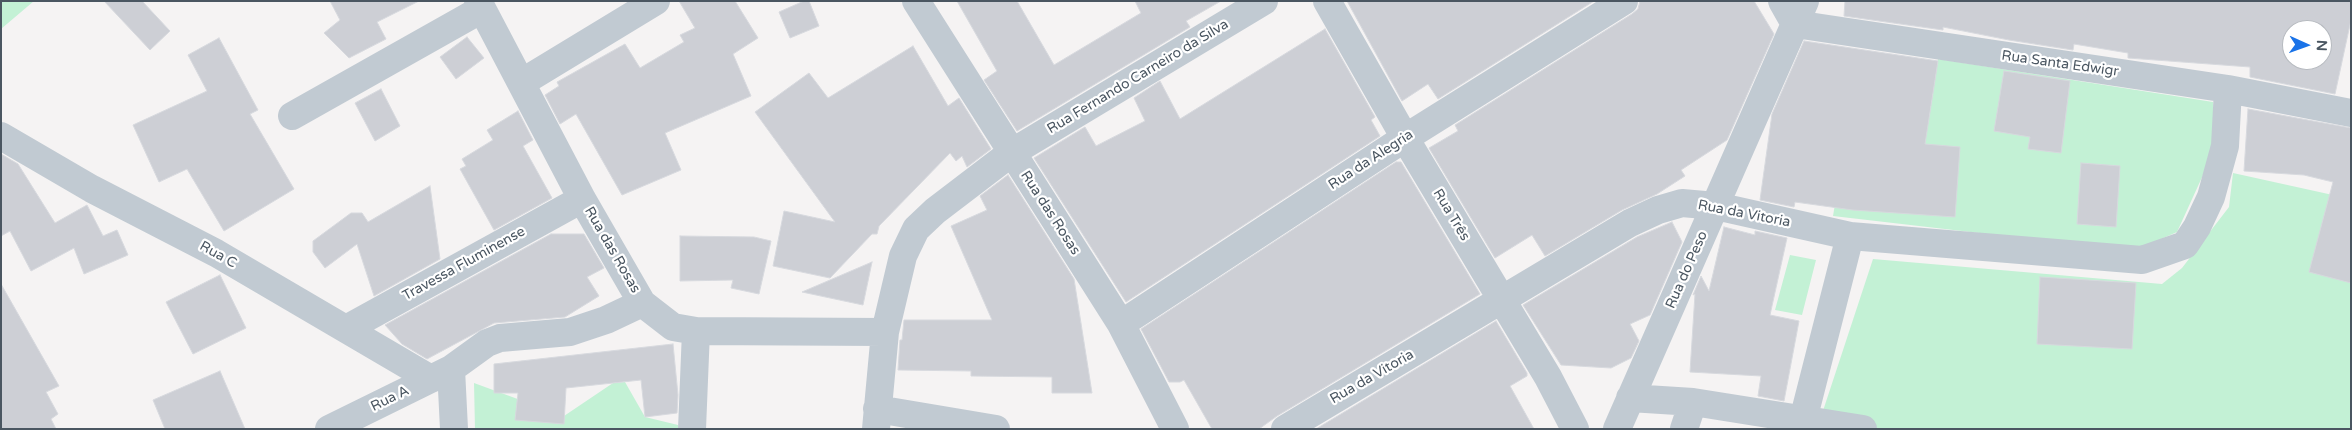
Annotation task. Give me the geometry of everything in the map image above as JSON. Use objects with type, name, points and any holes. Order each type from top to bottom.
[{"type":"street","points":[[522,83],[656,1]]},
{"type":"street","name":"Rua das Rosas","points":[[916,1],[1011,154],[1121,324],[1175,429]]},
{"type":"street","name":"Rua Fernando Carneiro da Silva","points":[[877,419],[885,332],[903,256],[916,229],[934,210],[1011,154],[1264,1]]},
{"type":"street","name":"Rua Três","points":[[1327,1],[1405,138],[1548,376],[1575,429]]},
{"type":"street","name":"Rua da Alegria","points":[[1121,324],[1405,138],[1624,1]]},
{"type":"street","points":[[1782,1],[1800,13]]},
{"type":"street","points":[[292,116],[480,5]]},
{"type":"street","name":"Rua das Rosas","points":[[480,5],[582,199],[642,303],[674,327],[696,331],[885,332]]},
{"type":"street","name":"Rua Santa Edwigr","points":[[1800,13],[2228,89],[2351,113]]},
{"type":"street","name":"Rua do Peso","points":[[1617,429],[1800,13]]},
{"type":"street","name":"Rua da Vitoria","points":[[1285,429],[1630,223],[1658,210],[1682,203],[1716,206],[1850,236],[2142,260],[2185,244],[2197,227],[2211,197],[2225,146],[2228,89]]},
{"type":"street","name":"Rua C","points":[[1,136],[92,188],[216,253],[346,330],[441,374]]},
{"type":"street","name":"Travessa Fluminense","points":[[346,330],[582,199]]},
{"type":"street","points":[[1810,421],[1850,236]]},
{"type":"street","name":"Rua A","points":[[329,429],[441,374],[487,343],[500,338],[570,332],[606,320],[642,303]]},
{"type":"street","points":[[692,429],[696,331]]},
{"type":"street","points":[[441,374],[454,429]]},
{"type":"street","points":[[1630,398],[1693,402],[1863,429]]},
{"type":"street","points":[[1684,429],[1693,402]]},
{"type":"street","points":[[877,419],[996,429]]},
{"type":"green space","points":[[1,1],[34,1],[1,29]]},
{"type":"green space","points":[[1938,59],[2213,102],[2214,151],[2177,232],[2134,251],[1833,216],[1852,103],[1929,118]]},
{"type":"green space","points":[[2233,173],[2351,199],[2351,429],[1817,429],[1873,259],[2162,284],[2182,268],[2229,207]]},
{"type":"green space","points":[[1790,255],[1816,260],[1802,315],[1775,310]]},
{"type":"green space","points":[[625,382],[645,417],[678,425],[678,429],[475,429],[474,383],[564,416],[613,383]]},
{"type":"building","points":[[104,1],[142,1],[170,31],[150,50]]},
{"type":"building","points":[[330,1],[419,1],[377,22],[386,39],[349,58],[324,33],[340,20]]},
{"type":"building","points":[[679,1],[735,1],[758,38],[733,54],[751,96],[665,133],[681,170],[622,195],[576,114],[560,124],[545,95],[559,86],[557,82],[625,44],[640,68],[684,42],[680,35],[695,28]]},
{"type":"building","points":[[804,1],[809,1],[819,26],[790,38],[779,12]]},
{"type":"building","points":[[957,1],[1017,1],[1054,65],[1141,13],[1135,1],[1221,1],[1186,21],[1190,27],[1017,131],[984,80],[997,71]]},
{"type":"building","points":[[1347,1],[1594,1],[1438,99],[1428,84],[1402,101]]},
{"type":"building","points":[[1640,1],[1754,1],[1774,34],[1727,140],[1681,170],[1685,176],[1657,194],[1622,210],[1545,256],[1532,235],[1495,258],[1429,148],[1458,131],[1455,125],[1632,14],[1638,9]]},
{"type":"building","points":[[1845,1],[2351,1],[2351,20],[2335,94],[2250,77],[2250,67],[2128,58],[2128,53],[2074,44],[2073,50],[1943,27],[1943,30],[1844,16]]},
{"type":"building","points":[[1325,29],[1375,117],[1371,120],[1380,136],[1126,302],[1034,158],[1085,127],[1096,146],[1145,121],[1134,98],[1160,81],[1180,119]]},
{"type":"building","points":[[467,37],[484,58],[456,79],[440,57]]},
{"type":"building","points":[[219,38],[258,110],[250,114],[294,189],[224,231],[187,169],[159,182],[133,125],[207,91],[188,55]]},
{"type":"building","points":[[1804,41],[1938,61],[1925,144],[1960,147],[1955,217],[1853,210],[1795,202],[1794,207],[1760,200],[1772,114]]},
{"type":"building","points":[[913,46],[948,106],[959,98],[991,149],[967,167],[962,156],[956,161],[950,153],[879,226],[877,234],[872,234],[830,278],[773,266],[784,211],[835,222],[755,112],[809,73],[828,98]]},
{"type":"building","points":[[2004,71],[2070,81],[2061,153],[2028,149],[2030,137],[1994,131]]},
{"type":"building","points":[[381,89],[400,126],[375,141],[355,103]]},
{"type":"building","points":[[2248,109],[2351,128],[2351,283],[2309,272],[2333,182],[2304,175],[2244,171]]},
{"type":"building","points":[[518,111],[533,140],[523,146],[552,198],[494,230],[460,169],[466,166],[462,159],[493,140],[487,130]]},
{"type":"building","points":[[1,154],[18,164],[55,223],[87,205],[103,236],[117,230],[128,255],[84,274],[74,248],[31,271],[10,231],[1,236]]},
{"type":"building","points":[[1396,162],[1401,162],[1480,294],[1277,416],[1259,429],[1212,429],[1184,380],[1169,382],[1141,329]]},
{"type":"building","points":[[2081,163],[2120,166],[2116,227],[2077,224]]},
{"type":"building","points":[[1008,175],[1074,279],[1092,393],[1052,393],[1052,377],[971,376],[971,371],[898,370],[900,340],[902,340],[904,320],[992,320],[951,226],[987,210],[980,196]]},
{"type":"building","points":[[430,186],[440,259],[374,296],[357,244],[325,268],[313,252],[313,241],[351,213],[362,213],[368,222]]},
{"type":"building","points":[[1672,222],[1682,242],[1650,315],[1630,324],[1639,341],[1631,358],[1611,368],[1561,365],[1523,305],[1637,237]]},
{"type":"building","points":[[1724,227],[1755,235],[1755,231],[1787,238],[1770,315],[1799,321],[1784,401],[1758,396],[1761,376],[1690,372],[1695,294],[1693,295],[1701,276],[1709,291]]},
{"type":"building","points":[[551,234],[584,234],[604,268],[587,277],[599,296],[565,317],[494,323],[427,359],[402,344],[385,325]]},
{"type":"building","points":[[680,236],[754,237],[771,241],[759,294],[731,288],[733,280],[680,281]]},
{"type":"building","points":[[872,262],[863,305],[802,292]]},
{"type":"building","points":[[220,275],[246,328],[193,354],[166,302]]},
{"type":"building","points":[[2040,277],[2136,283],[2132,349],[2037,344]]},
{"type":"building","points":[[1,284],[59,386],[46,392],[58,414],[51,419],[56,429],[1,429]]},
{"type":"building","points":[[1496,321],[1527,373],[1527,376],[1510,386],[1534,429],[1316,429]]},
{"type":"building","points":[[673,344],[678,395],[677,413],[645,417],[641,380],[566,388],[564,424],[515,420],[518,393],[494,393],[494,364]]},
{"type":"building","points":[[220,371],[245,429],[165,429],[153,400]]}]
